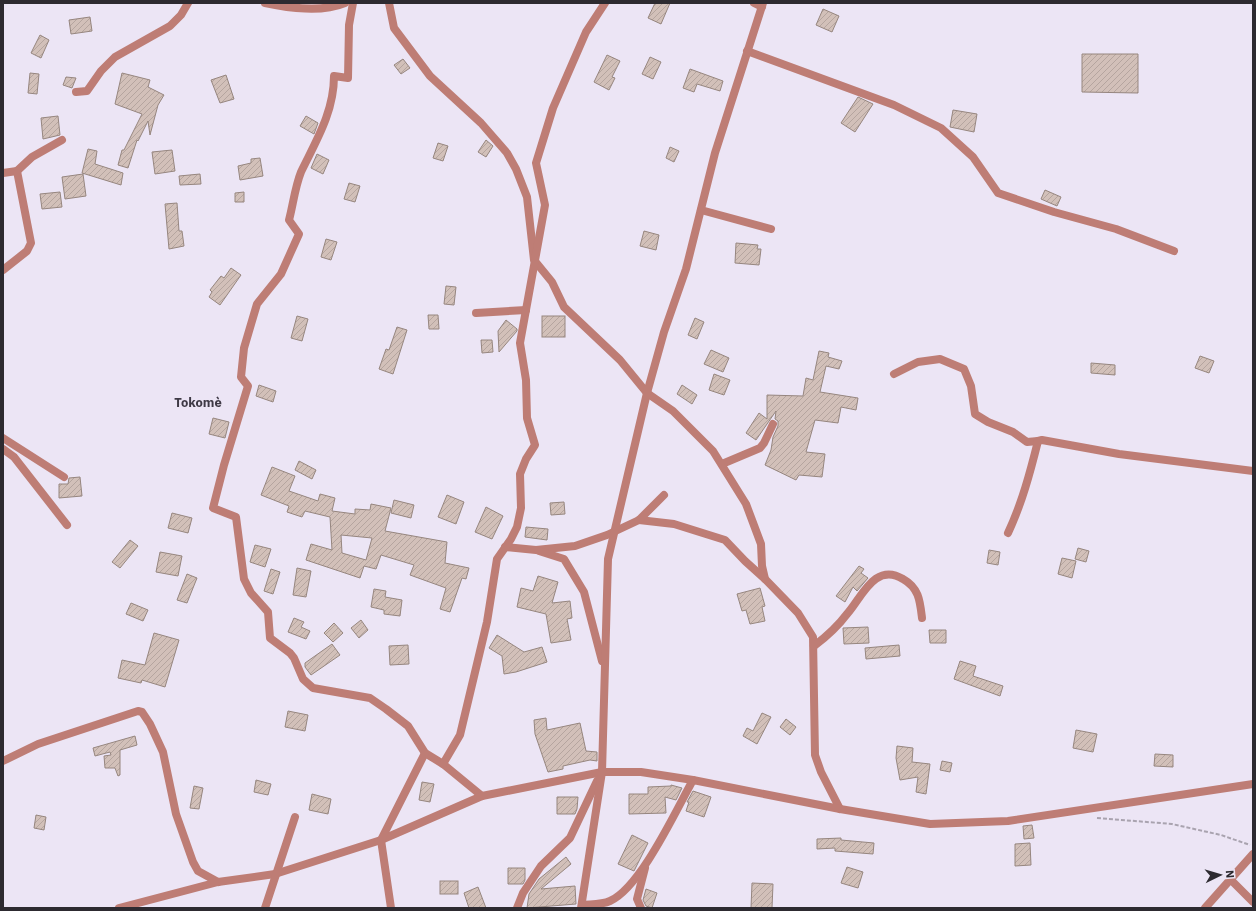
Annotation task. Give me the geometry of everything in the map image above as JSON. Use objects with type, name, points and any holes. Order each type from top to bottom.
[{"type":"street","points":[[76,92],[87,91],[101,71],[115,57],[170,26],[181,15],[188,3]]},
{"type":"street","points":[[265,3],[290,8],[316,8],[336,7],[345,3]]},
{"type":"street","points":[[353,3],[349,25],[348,78],[334,76],[334,89],[329,112],[320,138],[301,174],[289,220],[299,234],[281,274],[258,304],[246,341],[240,376],[248,386],[224,465],[213,508],[236,517],[240,553],[247,587],[268,612],[270,638],[290,653],[307,684],[313,688],[370,698],[408,726],[426,753],[444,764],[482,796]]},
{"type":"street","points":[[389,3],[394,28],[430,76],[481,124],[507,153],[516,169],[527,197],[534,260],[552,282],[564,307],[614,355],[647,393],[673,411],[713,451],[722,464],[746,504],[761,544],[762,566],[765,579]]},
{"type":"street","points":[[444,764],[460,735],[487,622],[497,559],[516,527],[521,508],[520,474],[526,459],[535,445],[527,418],[526,380],[520,343],[545,206],[536,163],[553,108],[586,32],[605,3]]},
{"type":"street","points":[[693,780],[647,862],[637,876],[610,901],[581,906],[602,772],[608,560],[647,393],[664,332],[686,269],[715,153],[760,4]]},
{"type":"street","points":[[747,51],[894,105],[941,128],[973,157],[998,193],[1054,212],[1116,229],[1174,251]]},
{"type":"street","points":[[3,173],[17,171],[32,157],[62,140]]},
{"type":"street","points":[[3,270],[27,251],[31,243],[17,171]]},
{"type":"street","points":[[701,210],[771,229]]},
{"type":"street","points":[[476,313],[526,310]]},
{"type":"street","points":[[894,374],[918,362],[940,359],[964,369],[971,386],[975,414],[988,422],[1013,432],[1027,442],[1038,442],[1042,440],[1119,454],[1253,470]]},
{"type":"street","points":[[722,464],[760,448],[774,424]]},
{"type":"street","points":[[3,438],[64,477]]},
{"type":"street","points":[[1008,533],[1018,512],[1028,483],[1038,442]]},
{"type":"street","points":[[3,449],[14,457],[67,525]]},
{"type":"street","points":[[505,547],[536,550],[575,546],[614,532],[639,520],[664,495]]},
{"type":"street","points":[[639,520],[674,524],[726,540],[798,613],[813,637],[815,755],[821,772],[840,809]]},
{"type":"street","points":[[536,550],[564,559],[584,592],[604,673]]},
{"type":"street","points":[[814,646],[848,614],[872,582],[881,575],[892,574],[910,583],[917,592],[922,618]]},
{"type":"street","points":[[3,761],[38,744],[138,711],[142,712],[150,724],[163,752],[184,838],[198,871],[201,886]]},
{"type":"street","points":[[391,908],[381,840],[426,753]]},
{"type":"street","points":[[517,908],[523,892],[541,866],[570,838],[602,772]]},
{"type":"street","points":[[119,908],[218,882],[275,874],[381,840],[482,796],[602,772],[641,772],[693,780],[840,809],[930,824],[1008,822],[1253,784]]},
{"type":"street","points":[[265,908],[295,817]]},
{"type":"street","points":[[1205,908],[1253,854]]},
{"type":"street","points":[[641,908],[637,899],[647,862]]},
{"type":"street","points":[[198,871],[218,882]]},
{"type":"street","points":[[1230,879],[1253,902]]},
{"type":"path","points":[[1096,818],[1172,824],[1221,835],[1253,846]]},
{"type":"building","points":[[655,3],[670,3],[661,24],[648,18]]},
{"type":"building","points":[[823,9],[839,16],[832,32],[816,25]]},
{"type":"building","points":[[90,17],[92,31],[71,34],[69,20]]},
{"type":"building","points":[[40,35],[49,40],[41,58],[31,53]]},
{"type":"building","points":[[1082,54],[1138,54],[1138,93],[1082,92]]},
{"type":"building","points":[[607,55],[620,61],[612,77],[615,78],[609,90],[594,82]]},
{"type":"building","points":[[650,57],[661,62],[653,79],[642,74]]},
{"type":"building","points":[[403,59],[410,68],[401,74],[394,65]]},
{"type":"building","points":[[690,69],[723,81],[720,91],[697,84],[694,92],[683,88]]},
{"type":"building","points":[[30,73],[39,74],[37,94],[28,93]]},
{"type":"building","points":[[122,73],[150,80],[148,87],[164,95],[158,105],[150,135],[148,121],[138,141],[137,140],[128,168],[118,165],[122,150],[124,150],[142,114],[115,104]]},
{"type":"building","points":[[226,75],[234,99],[220,103],[211,80]]},
{"type":"building","points":[[66,77],[76,78],[72,88],[63,85]]},
{"type":"building","points":[[858,97],[873,104],[855,132],[841,123]]},
{"type":"building","points":[[953,110],[977,114],[974,132],[950,127]]},
{"type":"building","points":[[58,116],[60,135],[43,139],[41,118]]},
{"type":"building","points":[[306,116],[318,123],[314,134],[300,126]]},
{"type":"building","points":[[486,140],[493,146],[486,157],[478,152]]},
{"type":"building","points":[[438,143],[448,146],[443,161],[433,158]]},
{"type":"building","points":[[670,147],[679,151],[674,162],[666,158]]},
{"type":"building","points":[[88,149],[97,151],[95,164],[123,173],[121,185],[82,173]]},
{"type":"building","points":[[172,150],[175,171],[155,174],[152,152]]},
{"type":"building","points":[[317,154],[329,160],[323,174],[311,168]]},
{"type":"building","points":[[260,158],[263,176],[240,180],[238,166],[251,163],[251,159]]},
{"type":"building","points":[[83,174],[86,196],[65,199],[62,177]]},
{"type":"building","points":[[200,174],[201,184],[180,185],[179,176]]},
{"type":"building","points":[[349,183],[360,186],[355,202],[344,199]]},
{"type":"building","points":[[1045,190],[1061,197],[1057,206],[1041,199]]},
{"type":"building","points":[[60,192],[62,207],[42,209],[40,194]]},
{"type":"building","points":[[244,192],[244,202],[235,202],[235,193]]},
{"type":"building","points":[[177,203],[179,231],[182,231],[184,246],[169,249],[165,204]]},
{"type":"building","points":[[644,231],[659,235],[656,250],[640,246]]},
{"type":"building","points":[[326,239],[337,242],[331,260],[321,257]]},
{"type":"building","points":[[736,243],[758,245],[757,249],[761,249],[759,265],[735,263]]},
{"type":"building","points":[[231,268],[241,275],[220,305],[209,297],[212,292],[210,290],[221,276],[224,278]]},
{"type":"building","points":[[446,286],[456,287],[454,305],[444,304]]},
{"type":"building","points":[[428,315],[438,315],[439,329],[429,329]]},
{"type":"building","points":[[297,316],[308,319],[302,341],[291,338]]},
{"type":"building","points":[[542,316],[565,316],[565,337],[542,337]]},
{"type":"building","points":[[695,318],[704,322],[697,339],[688,335]]},
{"type":"building","points":[[506,320],[517,329],[517,331],[499,352],[498,331]]},
{"type":"building","points":[[397,327],[407,330],[393,374],[379,369],[386,349],[389,350]]},
{"type":"building","points":[[481,340],[492,340],[493,352],[482,353]]},
{"type":"building","points":[[711,350],[729,358],[723,372],[704,364]]},
{"type":"building","points":[[819,351],[829,353],[828,357],[842,361],[839,369],[826,366],[820,392],[858,398],[856,410],[841,407],[838,423],[815,420],[806,452],[825,454],[822,477],[799,475],[796,480],[765,465],[771,450],[773,437],[778,426],[778,421],[775,419],[776,411],[756,440],[746,433],[759,413],[767,419],[767,395],[803,396],[806,378],[813,380]]},
{"type":"building","points":[[1200,356],[1214,361],[1209,373],[1195,368]]},
{"type":"building","points":[[1091,363],[1115,365],[1115,375],[1091,373]]},
{"type":"building","points":[[714,374],[730,380],[724,395],[709,390]]},
{"type":"building","points":[[259,385],[276,391],[273,402],[256,396]]},
{"type":"building","points":[[682,385],[697,395],[692,404],[677,394]]},
{"type":"building","points":[[213,418],[229,422],[225,438],[209,434]]},
{"type":"building","points":[[299,461],[316,470],[312,479],[295,470]]},
{"type":"building","points":[[272,467],[295,476],[289,491],[318,501],[320,494],[335,498],[332,511],[355,514],[355,509],[370,510],[371,504],[391,508],[385,531],[447,542],[445,563],[469,568],[466,579],[462,578],[450,612],[440,609],[446,588],[410,575],[414,565],[381,555],[376,569],[364,566],[360,578],[306,560],[311,544],[332,550],[330,517],[305,511],[302,517],[287,512],[289,506],[261,495]],"holes":[[[341,535],[372,538],[366,560],[342,553]]]},
{"type":"building","points":[[80,477],[82,496],[59,498],[59,484],[68,484],[69,478]]},
{"type":"building","points":[[447,495],[464,502],[456,524],[438,517]]},
{"type":"building","points":[[394,500],[414,505],[411,518],[391,513]]},
{"type":"building","points":[[564,502],[565,514],[551,515],[550,503]]},
{"type":"building","points":[[486,507],[503,516],[492,539],[475,532]]},
{"type":"building","points":[[172,513],[192,518],[188,533],[168,528]]},
{"type":"building","points":[[526,527],[548,529],[547,540],[525,537]]},
{"type":"building","points":[[130,540],[138,546],[120,568],[112,562]]},
{"type":"building","points":[[255,545],[271,549],[265,567],[250,562]]},
{"type":"building","points":[[1078,548],[1089,551],[1086,562],[1075,559]]},
{"type":"building","points":[[989,550],[1000,552],[998,565],[987,563]]},
{"type":"building","points":[[160,552],[182,556],[178,576],[156,572]]},
{"type":"building","points":[[1062,558],[1076,561],[1072,578],[1058,574]]},
{"type":"building","points":[[859,566],[864,569],[861,573],[868,578],[857,591],[853,587],[845,602],[836,596]]},
{"type":"building","points":[[297,568],[311,571],[306,597],[293,595]]},
{"type":"building","points":[[271,569],[280,572],[273,594],[264,591]]},
{"type":"building","points":[[187,574],[197,578],[187,603],[177,600]]},
{"type":"building","points":[[538,576],[558,582],[552,603],[570,601],[572,618],[567,619],[571,640],[551,643],[546,614],[517,607],[521,588],[533,591]]},
{"type":"building","points":[[760,588],[765,606],[762,607],[765,621],[750,624],[746,610],[742,611],[737,594]]},
{"type":"building","points":[[374,589],[386,591],[385,597],[402,600],[400,616],[384,614],[384,610],[371,607]]},
{"type":"building","points":[[131,603],[148,610],[143,621],[126,614]]},
{"type":"building","points":[[294,618],[304,622],[301,627],[310,631],[306,639],[288,632]]},
{"type":"building","points":[[361,620],[368,630],[359,638],[351,628]]},
{"type":"building","points":[[334,623],[343,633],[333,642],[324,633]]},
{"type":"building","points":[[868,627],[869,643],[844,644],[843,628]]},
{"type":"building","points":[[929,630],[946,630],[946,643],[930,643]]},
{"type":"building","points":[[154,633],[179,640],[165,687],[142,680],[141,683],[118,678],[122,660],[145,665]]},
{"type":"building","points":[[497,635],[524,652],[542,647],[547,662],[516,672],[504,674],[502,656],[489,648]]},
{"type":"building","points":[[332,644],[340,655],[311,675],[305,667],[305,663]]},
{"type":"building","points":[[408,645],[409,664],[390,665],[389,646]]},
{"type":"building","points":[[899,645],[900,656],[866,659],[865,648]]},
{"type":"building","points":[[960,661],[976,666],[973,676],[1003,686],[1000,696],[954,679]]},
{"type":"building","points":[[288,711],[308,715],[305,731],[285,727]]},
{"type":"building","points":[[762,713],[771,717],[757,744],[743,736],[747,728],[753,731]]},
{"type":"building","points":[[546,718],[547,730],[580,723],[586,751],[597,752],[597,761],[590,760],[563,766],[563,769],[548,772],[535,734],[534,720]]},
{"type":"building","points":[[786,719],[796,727],[790,735],[780,727]]},
{"type":"building","points":[[1076,730],[1097,734],[1093,752],[1073,748]]},
{"type":"building","points":[[135,736],[137,745],[120,750],[120,775],[118,776],[115,768],[105,768],[104,756],[111,755],[110,752],[95,756],[93,748]]},
{"type":"building","points":[[897,746],[913,748],[912,762],[930,764],[926,794],[916,792],[918,777],[900,780],[896,758]]},
{"type":"building","points":[[1155,754],[1173,755],[1173,767],[1154,766]]},
{"type":"building","points":[[942,761],[952,763],[950,772],[940,770]]},
{"type":"building","points":[[256,780],[271,784],[268,795],[254,792]]},
{"type":"building","points":[[422,782],[434,784],[430,802],[419,800]]},
{"type":"building","points":[[671,785],[682,788],[676,800],[665,797],[666,813],[629,814],[629,794],[648,794],[648,787]]},
{"type":"building","points":[[194,786],[203,788],[199,809],[190,808]]},
{"type":"building","points":[[693,791],[711,797],[704,817],[686,811],[689,802],[687,802]]},
{"type":"building","points":[[312,794],[331,799],[328,814],[309,810]]},
{"type":"building","points":[[557,797],[578,797],[575,814],[557,814]]},
{"type":"building","points":[[36,815],[46,817],[44,830],[34,828]]},
{"type":"building","points":[[1032,825],[1034,838],[1024,839],[1023,826]]},
{"type":"building","points":[[632,835],[648,843],[634,871],[618,864]]},
{"type":"building","points":[[841,838],[841,840],[874,843],[873,854],[835,851],[835,848],[817,849],[817,839]]},
{"type":"building","points":[[1030,843],[1031,865],[1015,866],[1015,844]]},
{"type":"building","points":[[566,857],[571,864],[541,889],[575,886],[576,904],[527,908],[529,894],[539,879]]},
{"type":"building","points":[[847,867],[863,872],[858,888],[841,883]]},
{"type":"building","points":[[508,868],[525,868],[525,880],[523,884],[508,884]]},
{"type":"building","points":[[440,881],[458,881],[458,894],[440,894]]},
{"type":"building","points":[[752,883],[773,884],[772,908],[751,908]]},
{"type":"building","points":[[478,887],[486,908],[469,908],[464,893]]},
{"type":"building","points":[[646,889],[657,893],[652,908],[646,906],[643,900]]},
{"type":"district","name":"Tokomè","points":[[198,402]]}]
